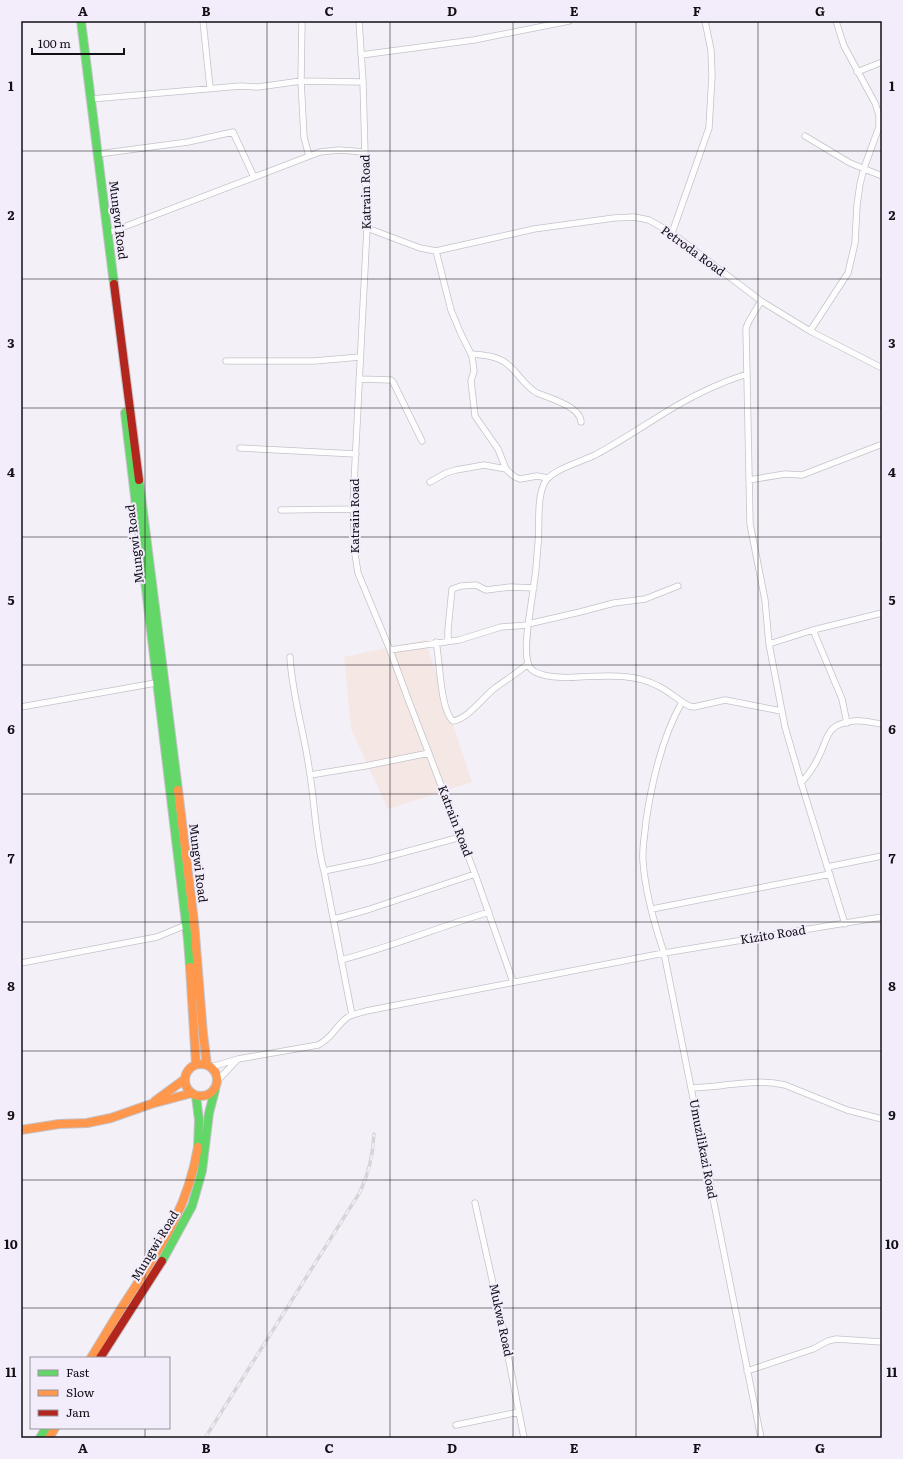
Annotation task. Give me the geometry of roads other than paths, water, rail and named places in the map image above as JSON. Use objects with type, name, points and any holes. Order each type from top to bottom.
[{"type":"main road","name":"Mungwi Road","points":[[77,21],[120,355],[128,440],[194,922],[203,1034],[209,1066]]},
{"type":"main road","name":"Mungwi Road","points":[[81,21],[108,233],[161,682],[186,925],[194,1013],[196,1064]]},
{"type":"main road","points":[[21,1130],[59,1124],[87,1123],[124,1114],[151,1104],[194,1094],[208,1095],[214,1090],[218,1080],[217,1075],[209,1066],[196,1064],[188,1070],[185,1079],[186,1087],[194,1094]]},
{"type":"main road","points":[[151,1104],[185,1079]]},
{"type":"main road","name":"Mungwi Road","points":[[92,1357],[106,1342],[164,1260],[192,1206],[202,1171],[209,1113],[214,1090]]},
{"type":"main road","name":"Mungwi Road","points":[[100,1357],[106,1342],[167,1238],[188,1194],[198,1141],[199,1112],[194,1094]]},
{"type":"main road","points":[[40,1438],[45,1429]]},
{"type":"main road","points":[[49,1438],[54,1429]]},
{"type":"street","points":[[203,21],[210,88]]},
{"type":"street","points":[[302,21],[301,81],[304,137],[309,156]]},
{"type":"street","name":"Katrain Road","points":[[359,21],[363,82],[367,228],[353,509],[355,554],[358,573],[390,650],[475,874],[512,982]]},
{"type":"street","points":[[361,55],[474,40],[569,21]]},
{"type":"street","points":[[672,234],[709,128],[712,75],[711,50],[705,21]]},
{"type":"street","points":[[810,331],[843,283],[852,262],[855,243],[858,198],[864,168],[879,127],[879,116],[875,103],[844,46],[836,21]]},
{"type":"street","points":[[857,72],[882,62]]},
{"type":"street","points":[[91,99],[210,88],[240,86],[258,87],[301,81],[363,82]]},
{"type":"street","points":[[98,154],[188,142],[233,132],[254,177]]},
{"type":"street","points":[[804,136],[850,163],[882,176]]},
{"type":"street","points":[[108,233],[320,152],[365,152]]},
{"type":"street","name":"Petroda Road","points":[[367,228],[420,248],[436,251],[534,229],[614,218],[634,217],[649,220],[672,234],[761,301],[810,331],[882,368]]},
{"type":"street","points":[[436,251],[451,310],[471,354],[474,366],[471,381],[475,416],[498,450],[506,469],[510,473],[518,478],[537,476],[548,478]]},
{"type":"street","points":[[761,301],[746,328],[750,524],[765,600],[769,644],[781,711],[801,783],[845,924]]},
{"type":"street","points":[[471,354],[490,356],[506,363],[531,389],[574,410],[580,416],[581,422]]},
{"type":"street","points":[[226,361],[314,361],[360,357]]},
{"type":"street","points":[[747,374],[726,381],[698,394],[656,418],[625,439],[548,478],[541,492],[534,588],[528,624],[527,660],[528,664],[535,672],[547,676],[569,678],[623,676],[635,678],[660,687],[689,706],[694,707],[725,700],[781,711]]},
{"type":"street","points":[[359,379],[391,380],[422,441]]},
{"type":"street","points":[[749,480],[785,474],[802,475],[880,445]]},
{"type":"street","points":[[240,448],[356,454]]},
{"type":"street","points":[[430,482],[446,473],[484,465],[506,469]]},
{"type":"street","points":[[282,510],[353,509]]},
{"type":"street","points":[[448,641],[452,589],[476,585],[486,590],[510,587],[534,588]]},
{"type":"street","points":[[390,650],[466,638],[501,627],[528,624],[614,603],[645,599],[678,586]]},
{"type":"street","points":[[769,644],[813,630],[882,613]]},
{"type":"street","points":[[813,630],[842,699],[847,723]]},
{"type":"street","points":[[436,642],[441,688],[445,704],[453,721],[460,719],[496,687],[528,664]]},
{"type":"street","points":[[209,1066],[318,1044],[326,1041],[342,1022],[352,1015],[317,838],[314,800],[291,675],[290,657]]},
{"type":"street","points":[[21,706],[161,682]]},
{"type":"street","name":"Umuzilikazi Road","points":[[682,702],[674,715],[667,733],[654,778],[649,801],[643,860],[647,890],[664,953],[761,1438]]},
{"type":"street","points":[[801,783],[810,773],[818,760],[829,732],[838,725],[856,721],[882,724]]},
{"type":"street","points":[[310,775],[429,753]]},
{"type":"street","points":[[324,871],[372,861],[461,837]]},
{"type":"street","points":[[827,867],[882,856]]},
{"type":"street","points":[[334,919],[367,910],[475,874]]},
{"type":"street","points":[[652,909],[830,874]]},
{"type":"street","points":[[341,960],[379,950],[489,912]]},
{"type":"street","name":"Kizito Road","points":[[352,1015],[664,953],[882,917]]},
{"type":"street","points":[[21,963],[156,937],[186,925]]},
{"type":"street","points":[[218,1080],[238,1059]]},
{"type":"street","points":[[690,1088],[764,1081],[785,1085],[847,1110],[882,1119]]},
{"type":"street","name":"Mukwa Road","points":[[475,1203],[500,1315],[524,1438]]},
{"type":"street","points":[[747,1371],[813,1349],[828,1341],[836,1339],[882,1342]]},
{"type":"street","points":[[456,1425],[519,1412]]},
{"type":"railway","points":[[205,1438],[360,1192],[370,1164],[374,1134]]}]
